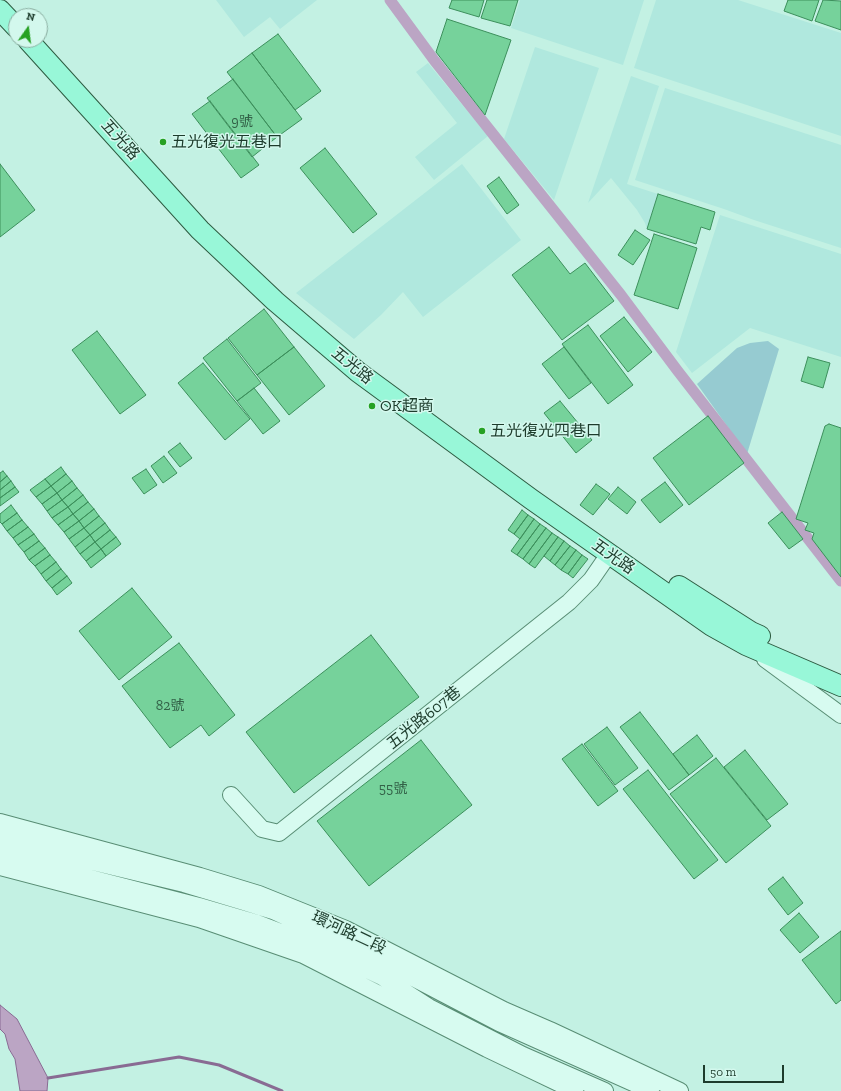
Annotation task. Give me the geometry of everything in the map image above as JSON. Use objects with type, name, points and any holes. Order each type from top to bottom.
[{"type":"main road","points":[[6,0],[14,8]]},
{"type":"main road","points":[[0,10],[8,18]]},
{"type":"main road","name":"五光路","points":[[48,45],[209,222],[282,294],[366,364],[545,495],[700,600],[749,638],[841,686]]},
{"type":"main road","name":"五光路","points":[[35,48],[200,230],[275,301],[358,372],[531,499],[712,626],[841,672]]},
{"type":"street","name":"五光路607巷","points":[[231,795],[262,829],[279,834],[569,602],[591,580],[608,554]]},
{"type":"street","name":"五光路","points":[[749,638],[841,715]]},
{"type":"street","name":"環河路二段","points":[[0,822],[200,876],[260,894],[346,929],[440,985],[651,1091]]},
{"type":"street","name":"環河路二段","points":[[0,836],[76,858],[184,884],[244,902],[273,912],[440,985]]},
{"type":"street","name":"環河路二段","points":[[0,851],[79,875],[199,906],[257,923],[344,959],[382,977],[426,1012]]},
{"type":"street","name":"環河路二段","points":[[0,867],[199,919],[303,955],[426,1012],[489,1044],[575,1091]]},
{"type":"street","points":[[426,1012],[440,985]]},
{"type":"street","name":"環河路二段","points":[[502,1017],[550,1030],[680,1091]]},
{"type":"street","points":[[489,1044],[502,1017]]},
{"type":"street","name":"環河路二段","points":[[489,1044],[523,1055],[605,1091]]},
{"type":"shaded area","points":[[216,0],[317,0],[280,29],[270,17],[244,37]]},
{"type":"shaded area","points":[[520,0],[644,0],[623,65],[511,28]]},
{"type":"shaded area","points":[[656,0],[738,0],[841,33],[841,136],[634,68]]},
{"type":"shaded area","points":[[535,47],[599,68],[554,200],[504,139]]},
{"type":"shaded area","points":[[428,63],[488,136],[434,180],[415,157],[457,123],[416,72]]},
{"type":"shaded area","points":[[631,76],[659,86],[627,184],[658,194],[647,229],[637,210],[611,178],[588,203]]},
{"type":"shaded area","points":[[665,88],[841,145],[841,248],[635,180]]},
{"type":"shaded area","points":[[462,164],[521,240],[423,317],[403,292],[381,315],[354,339],[296,293]]},
{"type":"shaded area","points":[[720,215],[841,254],[841,357],[750,328],[692,373],[676,352]]},
{"type":"shaded area","points":[[768,341],[779,349],[747,454],[697,384],[737,348],[750,343]]},
{"type":"shaded area","points":[[0,1005],[17,1019],[48,1078],[47,1091],[20,1091],[15,1059],[9,1049],[5,1034],[0,1029]]},
{"type":"building","points":[[452,0],[484,0],[479,17],[449,8]]},
{"type":"building","points":[[487,0],[518,0],[510,26],[481,18]]},
{"type":"building","points":[[788,0],[819,0],[812,21],[784,11]]},
{"type":"building","points":[[823,0],[841,1],[841,30],[815,21]]},
{"type":"building","points":[[447,19],[511,40],[485,115],[436,52]]},
{"type":"building","points":[[278,34],[321,91],[295,110],[252,53]]},
{"type":"building","points":[[252,53],[302,119],[277,137],[227,72]]},
{"type":"building","points":[[233,79],[277,137],[252,157],[207,98]]},
{"type":"building","points":[[210,101],[259,165],[241,178],[192,114]]},
{"type":"building","points":[[325,148],[377,214],[353,233],[300,168]]},
{"type":"building","points":[[0,164],[35,210],[0,237]]},
{"type":"building","points":[[499,177],[519,205],[507,214],[487,186]]},
{"type":"building","points":[[658,194],[715,212],[710,230],[701,227],[696,244],[647,229]]},
{"type":"building","points":[[635,230],[650,240],[633,265],[618,255]]},
{"type":"building","points":[[654,234],[697,248],[678,309],[634,295]]},
{"type":"building","points":[[549,247],[570,274],[585,263],[614,301],[562,340],[512,275]]},
{"type":"building","points":[[264,309],[294,347],[257,375],[228,338]]},
{"type":"building","points":[[624,317],[652,352],[628,372],[600,336]]},
{"type":"building","points":[[588,325],[633,385],[608,404],[562,344]]},
{"type":"building","points":[[97,331],[146,395],[120,414],[72,350]]},
{"type":"building","points":[[227,339],[261,383],[237,401],[203,358]]},
{"type":"building","points":[[294,347],[325,386],[289,415],[257,375]]},
{"type":"building","points":[[564,347],[591,383],[569,399],[542,364]]},
{"type":"building","points":[[808,357],[830,363],[823,388],[801,381]]},
{"type":"building","points":[[203,363],[250,419],[225,440],[178,383]]},
{"type":"building","points":[[254,388],[280,421],[263,434],[237,401]]},
{"type":"building","points":[[560,401],[592,440],[576,453],[544,413]]},
{"type":"building","points":[[708,416],[744,463],[689,505],[653,458]]},
{"type":"building","points":[[829,424],[841,428],[841,577],[812,539],[814,533],[805,530],[808,523],[796,519],[825,426]]},
{"type":"building","points":[[180,443],[192,458],[180,467],[168,452]]},
{"type":"building","points":[[164,456],[177,473],[163,483],[151,466]]},
{"type":"building","points":[[61,467],[66,474],[51,486],[45,479]]},
{"type":"building","points":[[146,469],[157,485],[144,494],[132,478]]},
{"type":"building","points":[[3,471],[7,476],[0,482],[0,473]]},
{"type":"building","points":[[66,474],[72,481],[57,493],[51,486]]},
{"type":"building","points":[[7,476],[11,481],[0,490],[0,482]]},
{"type":"building","points":[[45,479],[51,486],[36,497],[30,490]]},
{"type":"building","points":[[11,481],[15,487],[0,498],[0,490]]},
{"type":"building","points":[[72,481],[77,488],[62,500],[57,493]]},
{"type":"building","points":[[665,482],[683,505],[660,523],[641,500]]},
{"type":"building","points":[[596,484],[610,494],[593,515],[580,505]]},
{"type":"building","points":[[51,486],[57,493],[42,504],[36,497]]},
{"type":"building","points":[[15,487],[19,492],[0,506],[0,498]]},
{"type":"building","points":[[618,487],[636,502],[627,514],[608,499]]},
{"type":"building","points":[[77,488],[83,495],[68,507],[62,500]]},
{"type":"building","points":[[57,493],[62,500],[47,511],[42,504]]},
{"type":"building","points":[[83,495],[88,502],[73,514],[68,507]]},
{"type":"building","points":[[62,500],[68,507],[52,518],[47,511]]},
{"type":"building","points":[[88,502],[94,509],[79,521],[73,514]]},
{"type":"building","points":[[11,505],[17,513],[2,524],[0,522],[0,514]]},
{"type":"building","points":[[68,507],[73,514],[58,525],[52,518]]},
{"type":"building","points":[[94,509],[99,516],[84,528],[79,521]]},
{"type":"building","points":[[522,510],[528,515],[514,534],[508,530]]},
{"type":"building","points":[[782,512],[803,539],[789,549],[768,523]]},
{"type":"building","points":[[17,513],[22,520],[7,531],[2,524]]},
{"type":"building","points":[[73,514],[79,521],[64,532],[58,525]]},
{"type":"building","points":[[528,515],[534,519],[520,539],[514,534]]},
{"type":"building","points":[[99,516],[105,523],[90,535],[84,528]]},
{"type":"building","points":[[534,519],[540,524],[517,555],[511,551]]},
{"type":"building","points":[[22,520],[28,527],[13,538],[7,531]]},
{"type":"building","points":[[79,521],[84,528],[69,539],[64,532]]},
{"type":"building","points":[[105,523],[110,530],[95,542],[90,535]]},
{"type":"building","points":[[540,524],[546,528],[523,559],[517,555]]},
{"type":"building","points":[[28,527],[34,534],[18,545],[13,538]]},
{"type":"building","points":[[84,528],[90,535],[75,547],[69,539]]},
{"type":"building","points":[[546,528],[552,533],[529,564],[523,559]]},
{"type":"building","points":[[110,530],[116,537],[101,549],[95,542]]},
{"type":"building","points":[[552,533],[558,537],[535,568],[529,564]]},
{"type":"building","points":[[34,534],[39,541],[24,552],[18,545]]},
{"type":"building","points":[[90,535],[95,542],[80,554],[75,547]]},
{"type":"building","points":[[116,537],[121,544],[106,556],[101,549]]},
{"type":"building","points":[[558,537],[564,541],[550,561],[544,556]]},
{"type":"building","points":[[39,541],[45,548],[29,560],[24,552]]},
{"type":"building","points":[[564,541],[570,546],[555,565],[550,561]]},
{"type":"building","points":[[95,542],[101,549],[86,561],[80,554]]},
{"type":"building","points":[[570,546],[576,550],[561,570],[555,565]]},
{"type":"building","points":[[45,548],[50,555],[35,566],[29,560]]},
{"type":"building","points":[[101,549],[106,556],[91,568],[86,561]]},
{"type":"building","points":[[576,550],[582,555],[568,574],[561,570]]},
{"type":"building","points":[[50,555],[56,562],[41,574],[35,566]]},
{"type":"building","points":[[582,555],[588,559],[573,578],[568,574]]},
{"type":"building","points":[[56,562],[61,569],[46,581],[41,574]]},
{"type":"building","points":[[61,569],[67,576],[52,588],[46,581]]},
{"type":"building","points":[[67,576],[72,583],[57,595],[52,588]]},
{"type":"building","points":[[132,588],[172,637],[119,680],[79,631]]},
{"type":"building","points":[[371,635],[419,697],[294,793],[246,732]]},
{"type":"building","points":[[179,643],[235,715],[209,736],[201,725],[170,748],[122,686]]},
{"type":"building","points":[[640,712],[689,775],[669,790],[620,727]]},
{"type":"building","points":[[607,727],[638,768],[615,785],[584,744]]},
{"type":"building","points":[[697,735],[713,756],[689,775],[673,754]]},
{"type":"building","points":[[421,740],[472,805],[369,886],[317,821]]},
{"type":"building","points":[[582,744],[618,791],[598,806],[562,759]]},
{"type":"building","points":[[745,750],[788,804],[767,820],[724,767]]},
{"type":"building","points":[[716,758],[771,826],[726,863],[670,794]]},
{"type":"building","points":[[648,770],[718,860],[694,879],[623,789]]},
{"type":"building","points":[[783,877],[803,903],[788,915],[768,889]]},
{"type":"building","points":[[799,913],[819,937],[800,953],[780,930]]},
{"type":"building","points":[[841,931],[841,1000],[836,1004],[802,960]]},
{"type":"waterway","points":[[390,0],[434,60],[621,295],[677,370],[841,581]]},
{"type":"waterway","points":[[48,1078],[179,1057],[219,1065],[282,1091]]},
{"type":"place","name":"五光復光五巷口","points":[[163,142]]},
{"type":"place","name":"OK超商","points":[[372,406]]},
{"type":"place","name":"五光復光四巷口","points":[[482,431]]}]
